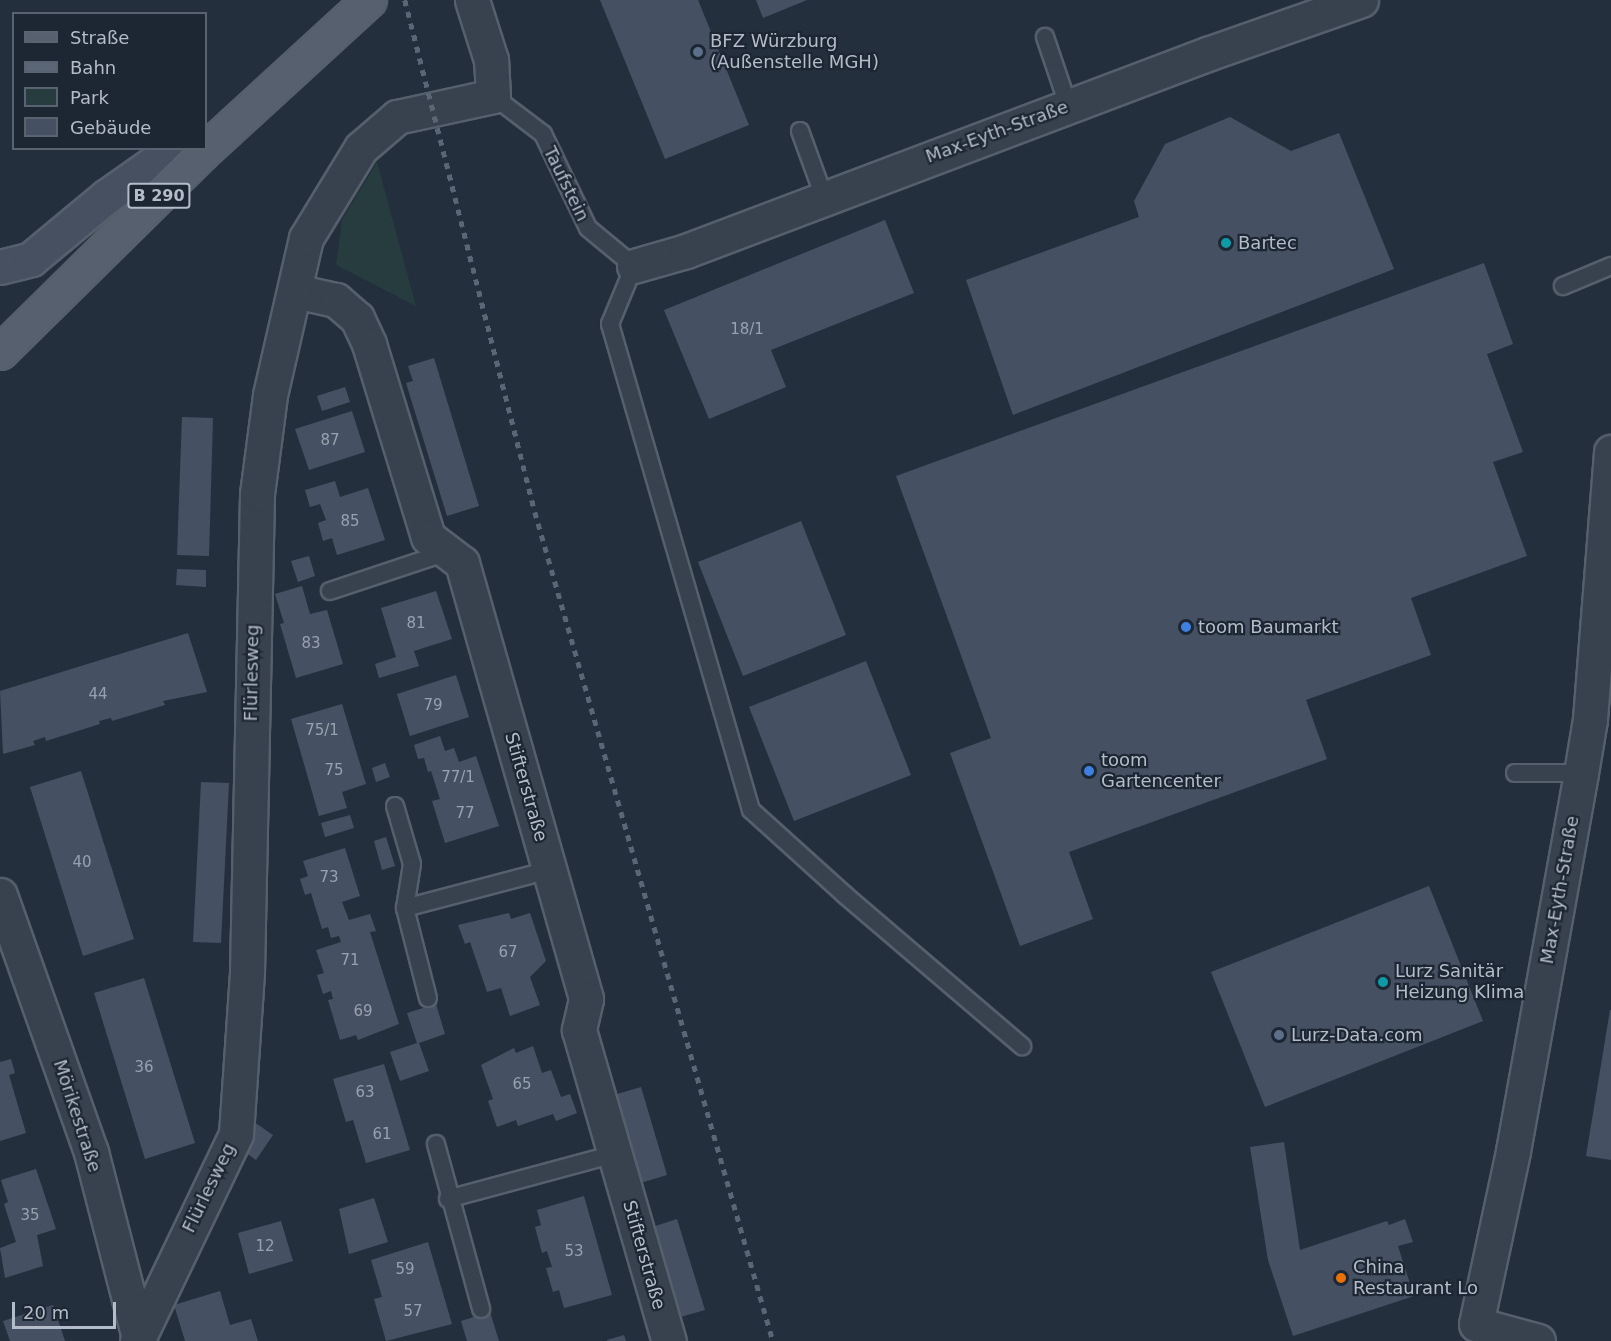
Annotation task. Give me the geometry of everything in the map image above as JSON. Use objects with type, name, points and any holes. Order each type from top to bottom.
[{"type":"main road","name":"B 290","points":[[0,352],[269,91],[369,0]]},
{"type":"street","points":[[472,0],[491,60],[493,96]]},
{"type":"street","name":"Max-Eyth-Straße","points":[[634,266],[686,251],[1068,105],[1299,10],[1361,0]]},
{"type":"street","points":[[207,127],[269,91]]},
{"type":"street","name":"Flürlesweg","points":[[139,1340],[236,1134],[247,972],[257,494],[270,395],[306,238],[361,148],[397,117],[493,96]]},
{"type":"street","points":[[0,267],[31,259],[107,196],[172,150]]},
{"type":"street","name":"Stifterstraße","points":[[295,291],[336,300],[357,318],[369,344],[429,537],[462,563],[586,999],[579,1030],[669,1341]]},
{"type":"street","name":"Max-Eyth-Straße","points":[[1538,1341],[1476,1324],[1513,1151],[1581,773],[1600,717],[1611,452]]},
{"type":"street","name":"Mörikestraße","points":[[0,895],[91,1152],[139,1340]]},
{"type":"lane","points":[[1045,37],[1068,105]]},
{"type":"lane","name":"Taufstein","points":[[493,96],[543,134],[588,228],[634,266]]},
{"type":"lane","points":[[800,131],[824,197]]},
{"type":"lane","points":[[634,266],[610,324],[752,810],[845,895],[1022,1046]]},
{"type":"lane","points":[[1563,286],[1611,266]]},
{"type":"lane","points":[[330,591],[447,552]]},
{"type":"lane","points":[[1515,773],[1581,773]]},
{"type":"lane","points":[[394,806],[412,864],[405,908],[428,998]]},
{"type":"lane","points":[[405,908],[549,870]]},
{"type":"lane","points":[[436,1144],[448,1199],[481,1309]]},
{"type":"lane","points":[[448,1199],[615,1154]]},
{"type":"green space","points":[[377,162],[416,306],[336,265],[342,220]]},
{"type":"building","points":[[600,0],[698,0],[749,125],[665,159]]},
{"type":"building","points":[[756,0],[807,0],[763,18]]},
{"type":"building","name":"Bartec","points":[[1230,117],[1291,151],[1339,133],[1394,269],[1013,415],[966,280],[1139,217],[1134,201],[1165,144]]},
{"type":"building","points":[[885,220],[914,293],[771,350],[786,387],[709,419],[664,310]]},
{"type":"building","name":"toom Baumarkt","points":[[1484,263],[1513,344],[1487,354],[1523,452],[1493,462],[1527,556],[1411,598],[1431,655],[1306,700],[1327,759],[1069,852],[1093,919],[1020,946],[950,753],[991,738],[896,476]]},
{"type":"building","points":[[434,358],[479,506],[447,516],[406,383],[413,381],[408,366]]},
{"type":"building","points":[[345,387],[350,402],[322,411],[317,396]]},
{"type":"building","points":[[352,411],[365,452],[309,470],[295,429]]},
{"type":"building","points":[[182,417],[213,418],[209,556],[177,555]]},
{"type":"building","points":[[335,481],[340,497],[368,488],[385,540],[337,555],[332,538],[323,541],[318,523],[326,520],[320,504],[310,507],[305,490]]},
{"type":"building","points":[[801,521],[846,635],[743,676],[698,562]]},
{"type":"building","points":[[309,556],[315,576],[298,582],[291,561]]},
{"type":"building","points":[[177,569],[206,570],[206,587],[176,585]]},
{"type":"building","points":[[302,586],[310,614],[327,610],[343,664],[296,678],[280,624],[284,623],[275,594]]},
{"type":"building","points":[[436,591],[452,639],[414,651],[419,666],[379,678],[375,664],[396,657],[381,608]]},
{"type":"building","points":[[188,633],[207,692],[163,701],[165,705],[112,721],[111,718],[99,721],[100,724],[46,741],[45,737],[33,741],[35,745],[3,754],[0,691]]},
{"type":"building","points":[[866,661],[911,775],[794,821],[749,707]]},
{"type":"building","points":[[456,675],[469,717],[410,736],[397,694]]},
{"type":"building","points":[[342,704],[366,784],[342,792],[347,808],[319,816],[291,719]]},
{"type":"building","points":[[440,736],[445,751],[454,748],[459,762],[476,756],[499,826],[445,843],[432,801],[440,799],[431,771],[428,772],[424,758],[418,759],[414,745]]},
{"type":"building","points":[[385,763],[390,777],[376,782],[372,768]]},
{"type":"building","points":[[81,771],[134,939],[83,956],[30,787]]},
{"type":"building","points":[[201,782],[229,783],[221,943],[193,942]]},
{"type":"building","points":[[350,815],[354,828],[325,837],[321,823]]},
{"type":"building","points":[[386,837],[395,866],[382,870],[374,841]]},
{"type":"building","points":[[345,848],[360,896],[342,902],[349,920],[370,914],[376,931],[370,932],[399,1024],[358,1040],[356,1035],[340,1040],[328,1000],[333,999],[331,991],[323,994],[317,975],[324,973],[316,950],[341,942],[339,936],[331,938],[328,927],[322,929],[311,893],[305,895],[300,879],[308,876],[303,861]]},
{"type":"building","name":"Lurz Sanitär Heizung Klima","points":[[1429,886],[1483,1021],[1265,1107],[1211,972]]},
{"type":"building","points":[[509,913],[511,919],[530,913],[546,961],[530,977],[540,1005],[510,1016],[501,988],[487,992],[470,942],[465,944],[458,925]]},
{"type":"building","points":[[144,978],[195,1143],[145,1159],[94,993]]},
{"type":"building","points":[[436,1004],[445,1034],[419,1043],[429,1071],[400,1081],[390,1052],[417,1043],[407,1013]]},
{"type":"building","points":[[1611,1010],[1611,1160],[1586,1156]]},
{"type":"building","points":[[533,1046],[542,1073],[551,1070],[561,1097],[570,1094],[577,1113],[556,1121],[553,1114],[518,1126],[516,1120],[497,1127],[488,1101],[493,1099],[481,1065],[514,1048],[516,1053]]},
{"type":"building","points":[[11,1059],[15,1073],[9,1075],[26,1133],[0,1141],[0,1062]]},
{"type":"building","points":[[384,1064],[410,1150],[366,1163],[353,1120],[346,1122],[333,1079]]},
{"type":"building","points":[[641,1087],[667,1175],[634,1185],[607,1097]]},
{"type":"building","points":[[251,1120],[273,1135],[256,1160],[235,1145]]},
{"type":"building","name":"China Restaurant Lo","points":[[1284,1142],[1300,1250],[1387,1221],[1389,1225],[1405,1219],[1413,1242],[1398,1246],[1414,1296],[1293,1336],[1268,1260],[1250,1147]]},
{"type":"building","points":[[36,1169],[56,1229],[37,1235],[43,1266],[5,1278],[0,1248],[16,1242],[4,1204],[8,1202],[1,1180]]},
{"type":"building","points":[[584,1196],[612,1295],[564,1308],[559,1290],[553,1292],[546,1268],[552,1267],[547,1251],[542,1253],[535,1227],[541,1225],[537,1210]]},
{"type":"building","points":[[374,1198],[388,1242],[349,1254],[339,1209]]},
{"type":"building","points":[[677,1219],[705,1310],[677,1318],[649,1228]]},
{"type":"building","points":[[281,1221],[293,1261],[249,1274],[238,1233]]},
{"type":"building","points":[[428,1242],[452,1324],[386,1341],[374,1299],[382,1297],[371,1260]]},
{"type":"building","points":[[220,1291],[230,1325],[251,1319],[258,1341],[185,1341],[174,1305]]},
{"type":"building","points":[[53,1305],[65,1341],[10,1341],[3,1321]]},
{"type":"building","points":[[490,1312],[499,1341],[467,1341],[461,1321]]},
{"type":"building","points":[[624,1335],[626,1341],[607,1341],[607,1340]]},
{"type":"railway","points":[[405,0],[535,512],[773,1341]]},
{"type":"place","name":"BFZ Würzburg (Außenstelle MGH)","points":[[698,52]]},
{"type":"place","name":"Bartec","points":[[1226,243]]},
{"type":"place","name":"toom Baumarkt","points":[[1186,627]]},
{"type":"place","name":"toom Gartencenter","points":[[1089,771]]},
{"type":"place","name":"Lurz Sanitär Heizung Klima","points":[[1383,982]]},
{"type":"place","name":"Lurz-Data.com","points":[[1279,1035]]},
{"type":"place","name":"China Restaurant Lo","points":[[1341,1278]]}]
